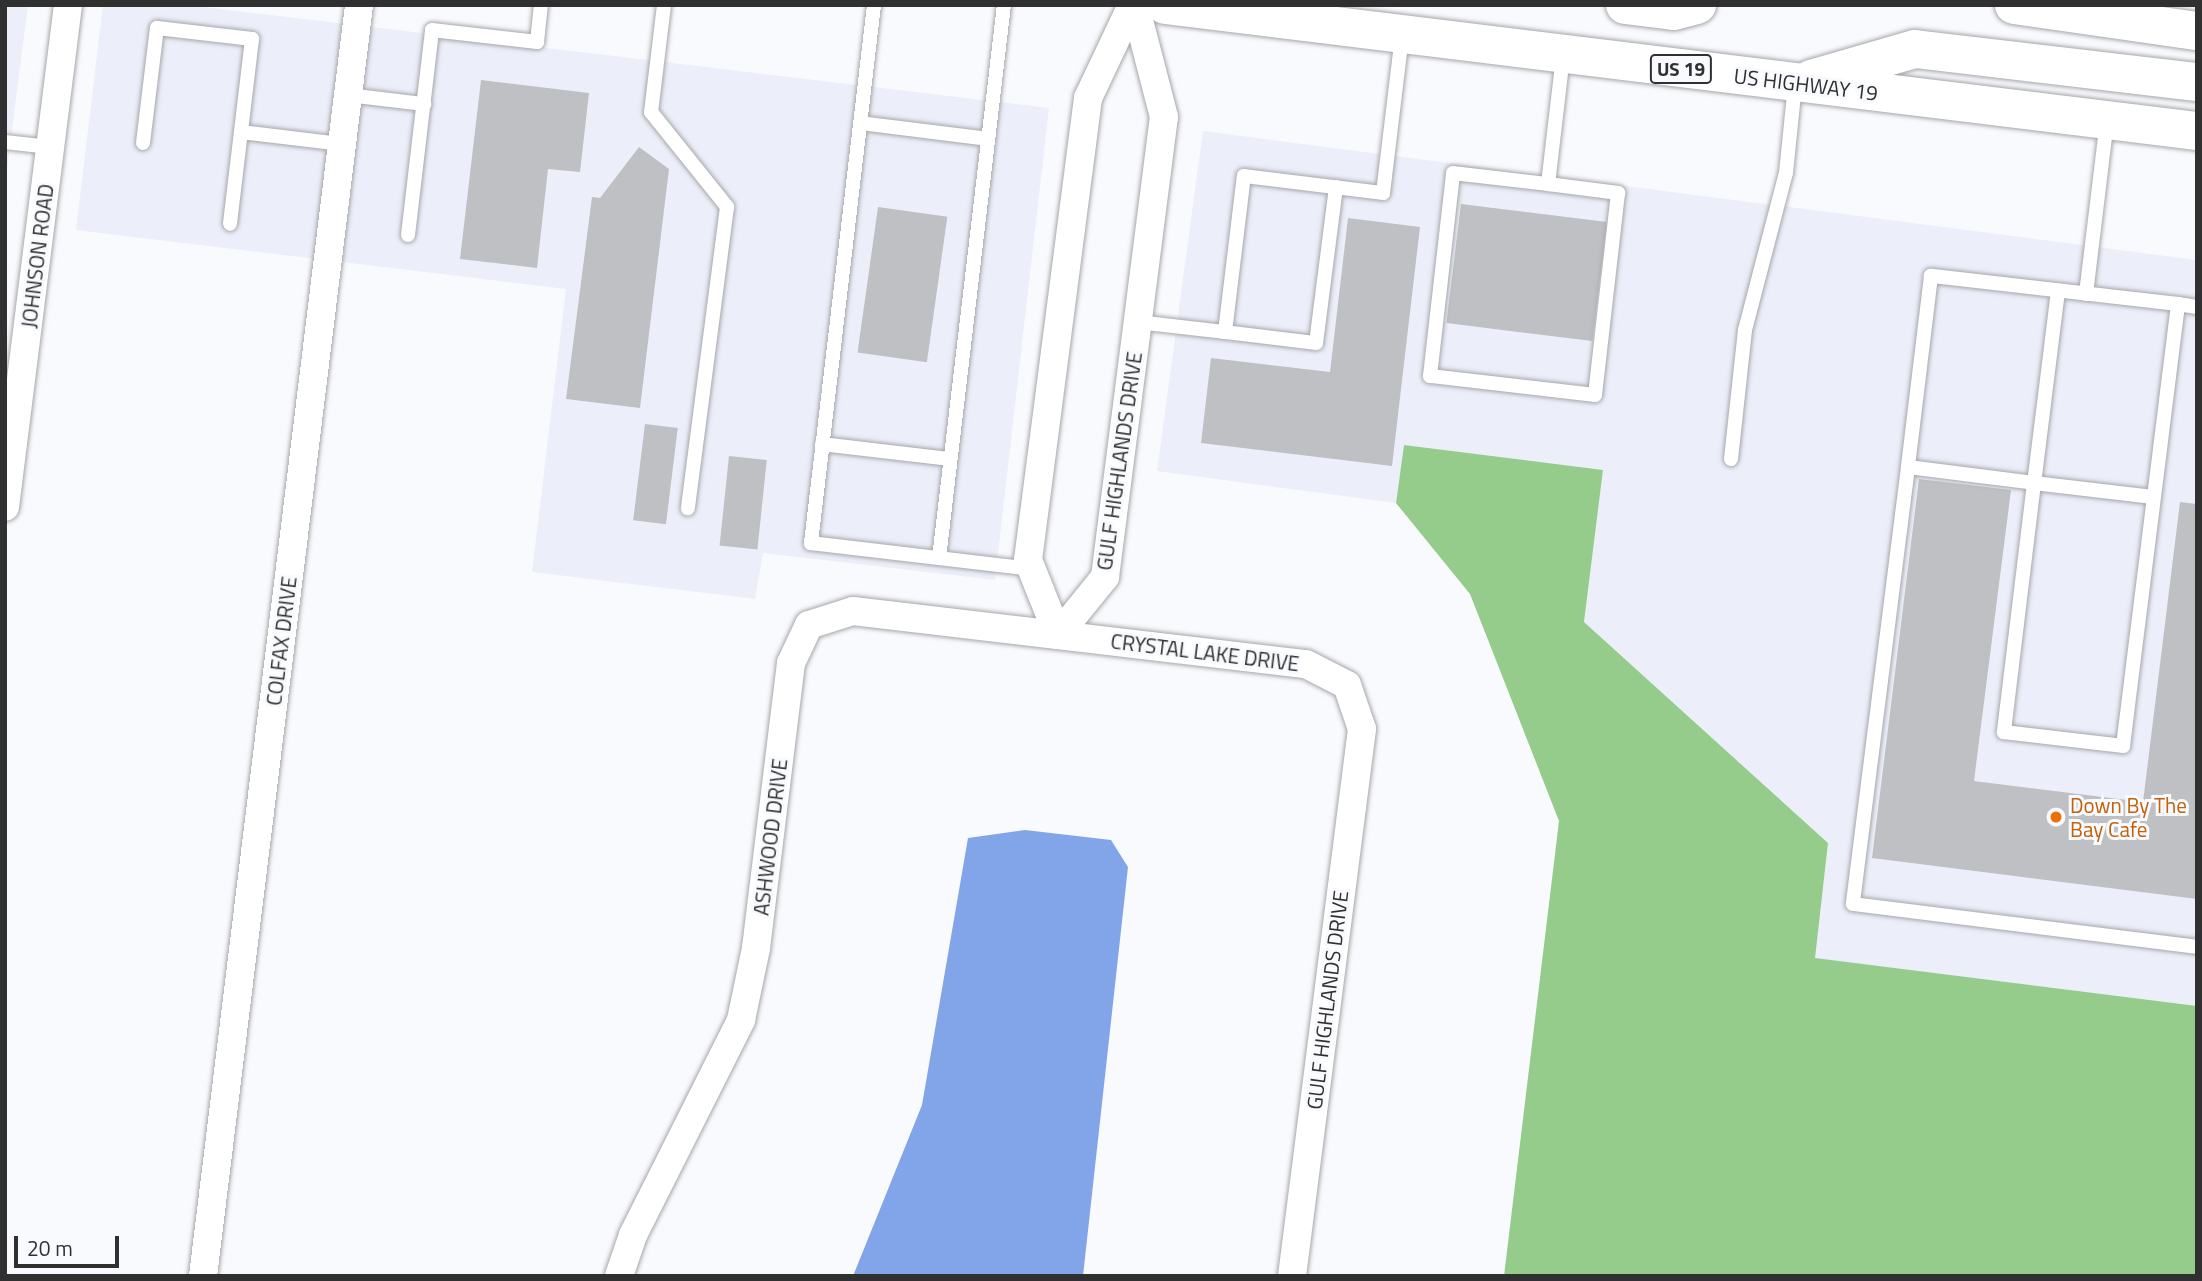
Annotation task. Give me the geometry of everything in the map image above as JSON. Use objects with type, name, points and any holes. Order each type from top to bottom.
[{"type":"highway","name":"US HIGHWAY 19","points":[[1165,5],[2197,131]]},
{"type":"highway","points":[[1625,5],[1674,11],[1697,5]]},
{"type":"highway","points":[[2014,5],[2197,31]]},
{"type":"highway","points":[[1796,84],[1915,48],[2197,82]]},
{"type":"street","name":"JOHNSON ROAD","points":[[5,507],[8,456],[68,5]]},
{"type":"street","name":"COLFAX DRIVE","points":[[203,1276],[359,5]]},
{"type":"street","name":"GULF HIGHLANDS DRIVE","points":[[1133,5],[1164,117],[1105,577],[1058,635],[1028,559],[1088,98],[1133,5]]},
{"type":"street","name":"ASHWOOD DRIVE","points":[[619,1276],[633,1235],[741,1020],[756,948],[791,663],[809,625],[853,611],[1058,635]]},
{"type":"street","name":"CRYSTAL LAKE DRIVE","points":[[1058,635],[1306,664],[1347,685]]},
{"type":"street","name":"GULF HIGHLANDS DRIVE","points":[[1292,1276],[1362,729],[1347,685]]},
{"type":"lane","points":[[408,235],[432,30],[537,42],[541,5]]},
{"type":"lane","points":[[664,5],[651,112],[727,207],[688,508]]},
{"type":"lane","points":[[874,5],[811,543],[1032,569]]},
{"type":"lane","points":[[939,558],[1004,5]]},
{"type":"lane","points":[[143,143],[157,28],[252,39],[229,224]]},
{"type":"lane","points":[[1225,331],[1244,176],[1383,193],[1402,35]]},
{"type":"lane","points":[[1548,184],[1563,55]]},
{"type":"lane","points":[[1731,458],[1745,330],[1786,173],[1796,84]]},
{"type":"lane","points":[[348,95],[424,104]]},
{"type":"lane","points":[[2086,294],[2107,119]]},
{"type":"lane","points":[[860,123],[988,139]]},
{"type":"lane","points":[[241,132],[342,144]]},
{"type":"lane","points":[[5,142],[50,147]]},
{"type":"lane","points":[[1453,173],[1548,184],[1618,192],[1595,395],[1430,376],[1453,173]]},
{"type":"lane","points":[[1138,322],[1316,343],[1336,187]]},
{"type":"lane","points":[[2197,306],[1931,276],[1853,904],[2197,947]]},
{"type":"lane","points":[[2058,291],[2004,732],[2123,746],[2178,304]]},
{"type":"lane","points":[[822,444],[950,459]]},
{"type":"lane","points":[[1908,467],[2153,497]]},
{"type":"shaded area","points":[[5,5],[28,5],[5,184]]},
{"type":"shaded area","points":[[103,5],[187,5],[1049,108],[995,580],[763,553],[755,599],[532,572],[566,289],[76,230]]},
{"type":"shaded area","points":[[1203,131],[2197,260],[2197,1006],[1814,958],[1828,843],[1584,622],[1603,470],[1404,445],[1396,503],[1157,471]]},
{"type":"green space","points":[[1404,445],[1603,470],[1584,622],[1828,843],[1815,958],[2197,1006],[2197,1276],[1504,1276],[1559,821],[1470,594],[1396,503]]},
{"type":"water","points":[[1025,830],[1111,840],[1128,867],[1083,1276],[853,1276],[922,1105],[968,838]]},
{"type":"building","points":[[481,80],[589,93],[580,172],[548,169],[537,268],[460,259]]},
{"type":"building","points":[[639,147],[669,169],[640,408],[566,399],[592,197],[600,198]]},
{"type":"building","points":[[1461,204],[1607,222],[1592,341],[1446,323]]},
{"type":"building","points":[[878,207],[947,217],[927,362],[858,353]]},
{"type":"building","points":[[1348,218],[1420,227],[1392,466],[1201,443],[1211,358],[1330,372]]},
{"type":"building","points":[[645,424],[678,428],[666,524],[633,520]]},
{"type":"building","points":[[729,456],[767,460],[757,549],[720,546]]},
{"type":"building","points":[[1919,479],[2011,490],[1974,781],[2143,802],[2180,502],[2197,504],[2197,899],[1872,858]]},
{"type":"place","name":"Down By The Bay Cafe","points":[[2056,817]]}]
